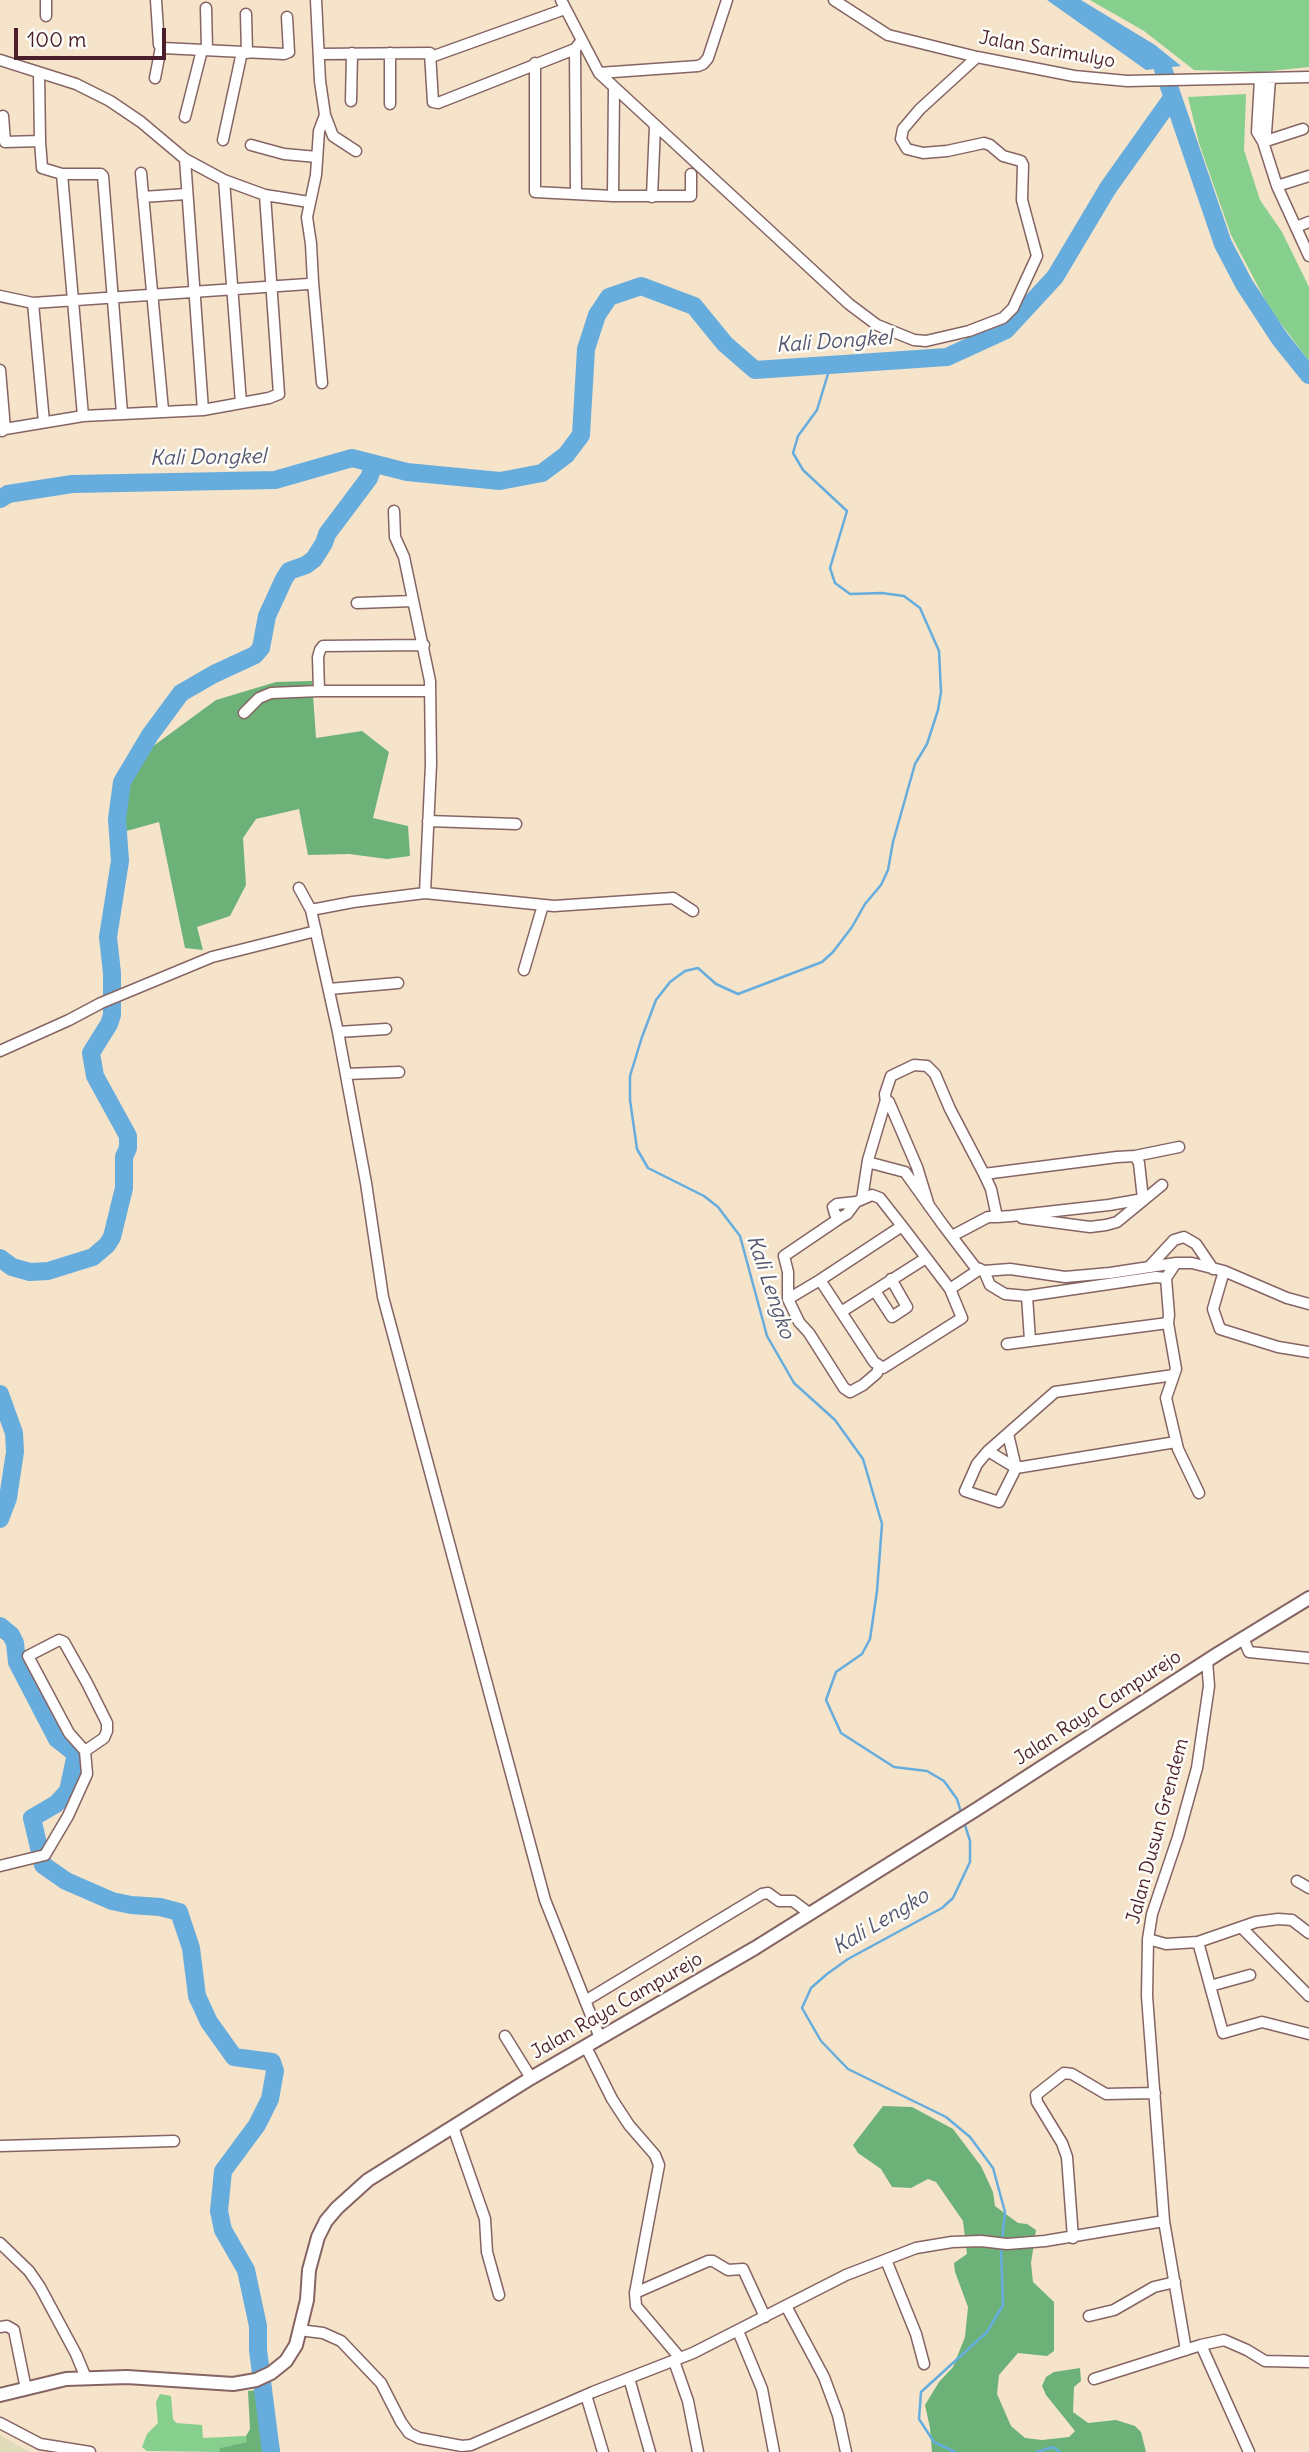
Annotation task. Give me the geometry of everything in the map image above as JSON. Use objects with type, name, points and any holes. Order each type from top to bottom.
[{"type":"main road","name":"Jalan Raya Campurejo","points":[[0,2394],[66,2379],[127,2377],[233,2384],[256,2380],[271,2373],[285,2361],[296,2345],[307,2300],[309,2270],[317,2237],[337,2208],[368,2180],[531,2078],[755,1948],[1243,1638],[1308,1603]]},
{"type":"street","points":[[46,0],[46,16]]},
{"type":"street","points":[[155,78],[161,47],[156,0]]},
{"type":"street","points":[[316,0],[325,115],[333,136],[356,151]]},
{"type":"street","points":[[599,73],[703,64],[708,58],[727,0]]},
{"type":"street","name":"Jalan Sarimulyo","points":[[834,0],[888,35],[977,57],[1074,76],[1127,81],[1309,78]]},
{"type":"street","points":[[431,57],[563,4],[599,73],[614,87],[849,304],[877,325],[906,338],[926,341],[969,331],[1003,318],[1013,308],[1037,256],[1022,200],[1021,161],[1003,156],[984,143],[923,153],[907,149],[901,139],[903,129],[919,109],[977,57]]},
{"type":"street","points":[[185,117],[205,50],[205,8]]},
{"type":"street","points":[[223,140],[245,52],[246,14]]},
{"type":"street","points":[[161,47],[287,54],[287,17]]},
{"type":"street","points":[[319,54],[430,52],[433,102],[438,103],[575,49],[582,40]]},
{"type":"street","points":[[575,49],[576,194]]},
{"type":"street","points":[[351,101],[352,53]]},
{"type":"street","points":[[390,53],[390,104]]},
{"type":"street","points":[[0,60],[76,84],[121,108],[142,121],[185,159],[224,180],[265,195],[309,202]]},
{"type":"street","points":[[535,63],[536,193],[691,196],[691,174]]},
{"type":"street","points":[[39,73],[42,167],[62,174],[103,176],[122,413]]},
{"type":"street","points":[[1261,137],[1266,133],[1265,79]]},
{"type":"street","points":[[613,196],[614,87]]},
{"type":"street","points":[[322,383],[307,217],[313,194],[319,131],[325,115]]},
{"type":"street","points":[[2,116],[3,143],[40,141]]},
{"type":"street","points":[[652,197],[655,125]]},
{"type":"street","points":[[1261,137],[1303,129]]},
{"type":"street","points":[[1261,137],[1278,186],[1309,256]]},
{"type":"street","points":[[251,145],[317,157]]},
{"type":"street","points":[[185,159],[203,410]]},
{"type":"street","points":[[141,173],[163,410]]},
{"type":"street","points":[[62,174],[83,416]]},
{"type":"street","points":[[1278,186],[1309,176]]},
{"type":"street","points":[[224,180],[240,403]]},
{"type":"street","points":[[143,197],[187,194]]},
{"type":"street","points":[[0,370],[2,431],[83,416],[203,410],[269,398],[280,391],[265,195]]},
{"type":"street","points":[[1296,227],[1309,222]]},
{"type":"street","points":[[0,296],[33,303],[313,282]]},
{"type":"street","points":[[33,303],[44,422]]},
{"type":"street","points":[[394,511],[395,537],[404,557],[424,645],[430,691],[431,764],[425,893]]},
{"type":"street","points":[[357,603],[413,601]]},
{"type":"street","points":[[319,691],[318,657],[323,646],[424,645]]},
{"type":"street","points":[[244,713],[254,702],[267,694],[430,691]]},
{"type":"street","points":[[428,821],[516,824]]},
{"type":"street","points":[[299,888],[312,910],[338,1032],[366,1183],[383,1297],[545,1900],[600,2038]]},
{"type":"street","points":[[312,910],[425,893],[561,906],[673,898],[693,911]]},
{"type":"street","points":[[524,970],[542,905]]},
{"type":"street","points":[[0,1051],[101,1003],[212,957],[316,931]]},
{"type":"street","points":[[329,989],[398,983]]},
{"type":"street","points":[[338,1032],[386,1029]]},
{"type":"street","points":[[879,1367],[877,1373],[863,1385],[850,1392],[844,1388],[799,1322],[788,1299],[788,1272],[784,1256],[847,1214],[859,1200],[891,1076],[914,1065],[927,1066],[935,1074],[991,1189],[997,1217]]},
{"type":"street","points":[[346,1074],[399,1072]]},
{"type":"street","points":[[886,1102],[911,1154],[929,1206]]},
{"type":"street","points":[[984,1174],[1135,1156],[1179,1147]]},
{"type":"street","points":[[905,1172],[911,1154]]},
{"type":"street","points":[[1014,1216],[1090,1227],[1117,1222],[1143,1202],[1142,1173],[1135,1156]]},
{"type":"street","points":[[868,1160],[905,1172],[952,1236],[982,1270],[990,1285],[1004,1294],[1027,1296],[1156,1277],[1166,1278]]},
{"type":"street","points":[[952,1236],[988,1217],[1143,1199],[1162,1185]]},
{"type":"street","points":[[859,1200],[872,1195],[880,1198],[950,1289],[962,1318],[883,1368],[879,1367]]},
{"type":"street","points":[[788,1299],[902,1226]]},
{"type":"street","points":[[1150,1267],[1174,1240],[1184,1237],[1196,1244],[1213,1269]]},
{"type":"street","points":[[841,1312],[926,1258]]},
{"type":"street","points":[[1175,1263],[1166,1278],[1170,1315],[1168,1323],[1176,1369],[1166,1398],[1176,1442],[1199,1493]]},
{"type":"street","points":[[950,1289],[982,1270],[1010,1269],[1065,1277],[1192,1263],[1309,1304]]},
{"type":"street","points":[[1224,1272],[1213,1309],[1220,1329],[1278,1347],[1309,1352]]},
{"type":"street","points":[[1109,1285],[1110,1273]]},
{"type":"street","points":[[874,1291],[892,1317],[906,1307],[891,1279]]},
{"type":"street","points":[[820,1280],[879,1367]]},
{"type":"street","points":[[1027,1296],[1030,1340]]},
{"type":"street","points":[[1007,1344],[1168,1323]]},
{"type":"street","points":[[1008,1434],[1016,1468],[999,1502],[965,1491],[977,1464],[988,1451],[1055,1392],[1174,1375]]},
{"type":"street","points":[[988,1451],[1016,1468],[1176,1442]]},
{"type":"street","points":[[1243,1638],[1250,1652],[1309,1658]]},
{"type":"street","points":[[0,1866],[46,1855],[87,1774],[85,1751],[69,1733],[28,1656],[59,1640],[64,1642],[88,1683],[107,1723],[104,1738],[85,1751]]},
{"type":"street","name":"Jalan Dusun Grendem","points":[[1186,2350],[1164,2221],[1147,1996],[1148,1938],[1152,1914],[1178,1837],[1197,1768],[1209,1686],[1207,1661]]},
{"type":"street","points":[[1297,1881],[1309,1888]]},
{"type":"street","points":[[585,2001],[762,1894],[768,1893],[779,1901],[793,1901],[809,1913]]},
{"type":"street","points":[[1148,1938],[1166,1944],[1198,1942],[1256,1922],[1285,1919],[1298,1924],[1309,1933]]},
{"type":"street","points":[[1242,1928],[1309,1996]]},
{"type":"street","points":[[1198,1942],[1223,2033],[1262,2022],[1309,2034]]},
{"type":"street","points":[[1210,1986],[1250,1975]]},
{"type":"street","points":[[505,2036],[531,2078]]},
{"type":"street","points":[[586,2047],[612,2099],[658,2160],[658,2175],[635,2294],[636,2306],[677,2359],[698,2452]]},
{"type":"street","points":[[1073,2238],[1067,2157],[1062,2143],[1037,2102],[1036,2095],[1064,2073],[1072,2074],[1107,2094],[1155,2093]]},
{"type":"street","points":[[453,2127],[485,2219],[487,2252],[499,2295]]},
{"type":"street","points":[[0,2146],[174,2141]]},
{"type":"street","points":[[299,2330],[323,2333],[341,2340],[381,2383],[409,2433],[419,2438],[472,2449],[586,2395],[677,2359],[738,2331],[846,2275],[916,2248],[952,2242],[1007,2244],[1073,2238],[1164,2221]]},
{"type":"street","points":[[0,2243],[29,2271],[40,2287],[86,2378]]},
{"type":"street","points":[[886,2260],[916,2334],[924,2364]]},
{"type":"street","points":[[635,2294],[713,2261],[728,2270],[743,2269],[762,2319]]},
{"type":"street","points":[[1090,2316],[1114,2310],[1154,2287],[1175,2282]]},
{"type":"street","points":[[786,2306],[824,2377],[838,2415],[846,2452]]},
{"type":"street","points":[[0,2327],[7,2326],[15,2330],[26,2389]]},
{"type":"street","points":[[738,2331],[762,2389],[774,2452]]},
{"type":"street","points":[[1094,2379],[1224,2340],[1265,2361],[1309,2362]]},
{"type":"street","points":[[1201,2345],[1249,2452]]},
{"type":"street","points":[[629,2378],[650,2452]]},
{"type":"street","points":[[586,2395],[603,2452]]},
{"type":"street","points":[[0,2423],[40,2444],[90,2452]]},
{"type":"shaded area","points":[[0,2435],[30,2452],[0,2452]]},
{"type":"green space","points":[[1090,0],[1309,0],[1309,67],[1261,72],[1194,70],[1144,31]]},
{"type":"green space","points":[[1246,94],[1244,150],[1260,200],[1282,232],[1309,287],[1309,361],[1270,309],[1231,235],[1199,143],[1188,97]]},
{"type":"green space","points":[[312,681],[316,738],[362,731],[389,752],[373,818],[408,826],[410,856],[387,859],[349,854],[308,855],[299,809],[256,819],[243,838],[246,885],[230,916],[197,927],[203,950],[185,948],[159,822],[112,835],[122,769],[216,700],[276,682]]},
{"type":"green space","points":[[883,2106],[912,2107],[953,2129],[981,2166],[993,2192],[995,2206],[1018,2223],[1027,2224],[1036,2230],[1031,2263],[1033,2282],[1054,2302],[1054,2351],[1047,2356],[1018,2353],[999,2375],[997,2394],[1011,2426],[1025,2438],[1042,2440],[1069,2437],[1075,2431],[1042,2386],[1046,2377],[1054,2372],[1080,2368],[1081,2381],[1074,2387],[1073,2412],[1088,2423],[1116,2420],[1135,2426],[1141,2432],[1146,2452],[932,2452],[925,2405],[939,2382],[953,2367],[965,2337],[968,2307],[954,2263],[967,2254],[963,2221],[936,2182],[928,2179],[911,2188],[892,2187],[881,2169],[858,2153],[853,2145]]},
{"type":"green space","points":[[268,2389],[272,2425],[276,2430],[280,2452],[219,2452],[220,2448],[247,2442],[246,2436],[250,2429],[248,2391]]},
{"type":"green space","points":[[160,2394],[171,2396],[173,2419],[176,2423],[202,2425],[203,2438],[246,2436],[248,2442],[221,2448],[219,2452],[147,2451],[142,2447],[147,2434],[158,2423],[156,2402]]},
{"type":"water","points":[[1047,0],[1081,0],[1155,45],[1181,66],[1146,70]]},
{"type":"waterway","points":[[1146,53],[1161,63],[1223,244],[1244,284],[1280,339],[1309,375]]},
{"type":"waterway","name":"Kali Dongkel","points":[[0,499],[8,494],[72,484],[275,480],[352,458],[407,472],[500,481],[542,473],[566,455],[581,435],[586,349],[597,315],[609,297],[641,286],[694,306],[725,344],[755,370],[947,357],[1006,330],[1055,277],[1108,188],[1172,98]]},
{"type":"waterway","name":"Kali Lengko","points":[[831,364],[817,410],[798,436],[793,453],[803,470],[847,511],[830,568],[835,583],[850,594],[882,593],[904,596],[920,608],[939,651],[941,692],[938,710],[927,744],[915,764],[888,870],[881,885],[833,952],[822,962],[738,994],[716,984],[698,968],[685,971],[670,982],[656,1000],[630,1076],[630,1100],[637,1149],[648,1168],[704,1196],[718,1207],[740,1236],[767,1336],[794,1383],[835,1420],[863,1459],[882,1524],[877,1591],[870,1639],[862,1654],[836,1672],[826,1700],[841,1733],[894,1767],[927,1771],[944,1781],[957,1799],[961,1812]]},
{"type":"waterway","points":[[0,1258],[12,1267],[30,1272],[48,1271],[93,1257],[112,1237],[124,1188],[124,1157],[128,1148],[128,1136],[95,1076],[91,1053],[112,1015],[112,973],[108,937],[120,861],[117,819],[122,782],[150,735],[181,693],[255,655],[261,648],[267,616],[284,579],[289,571],[314,559],[327,534],[369,478],[374,464]]},
{"type":"waterway","points":[[0,1394],[14,1433],[15,1452],[8,1498],[0,1519]]},
{"type":"waterway","points":[[0,1626],[11,1635],[15,1643],[17,1662],[57,1739],[76,1754],[68,1791],[56,1804],[32,1818],[43,1865],[66,1881],[112,1901],[179,1912],[191,1948],[197,1996],[209,2022],[234,2057],[272,2062],[275,2071],[270,2099],[257,2125],[223,2171],[219,2211],[223,2230],[246,2270],[258,2326],[258,2350],[271,2452]]},
{"type":"waterway","name":"Kali Lengko","points":[[964,1822],[970,1841],[970,1862],[953,1898],[942,1908],[848,1959],[827,1974],[811,1988],[802,2008],[821,2041],[848,2069],[946,2117],[970,2137],[993,2168],[1005,2212],[1002,2241]]},
{"type":"waterway","name":"Kali Lengko","points":[[955,2452],[934,2442],[919,2419],[921,2392],[987,2332],[1003,2305],[1001,2248]]},
{"type":"waterway","name":"Kali Lengko","points":[[1037,2452],[1053,2447],[1060,2452]]}]
